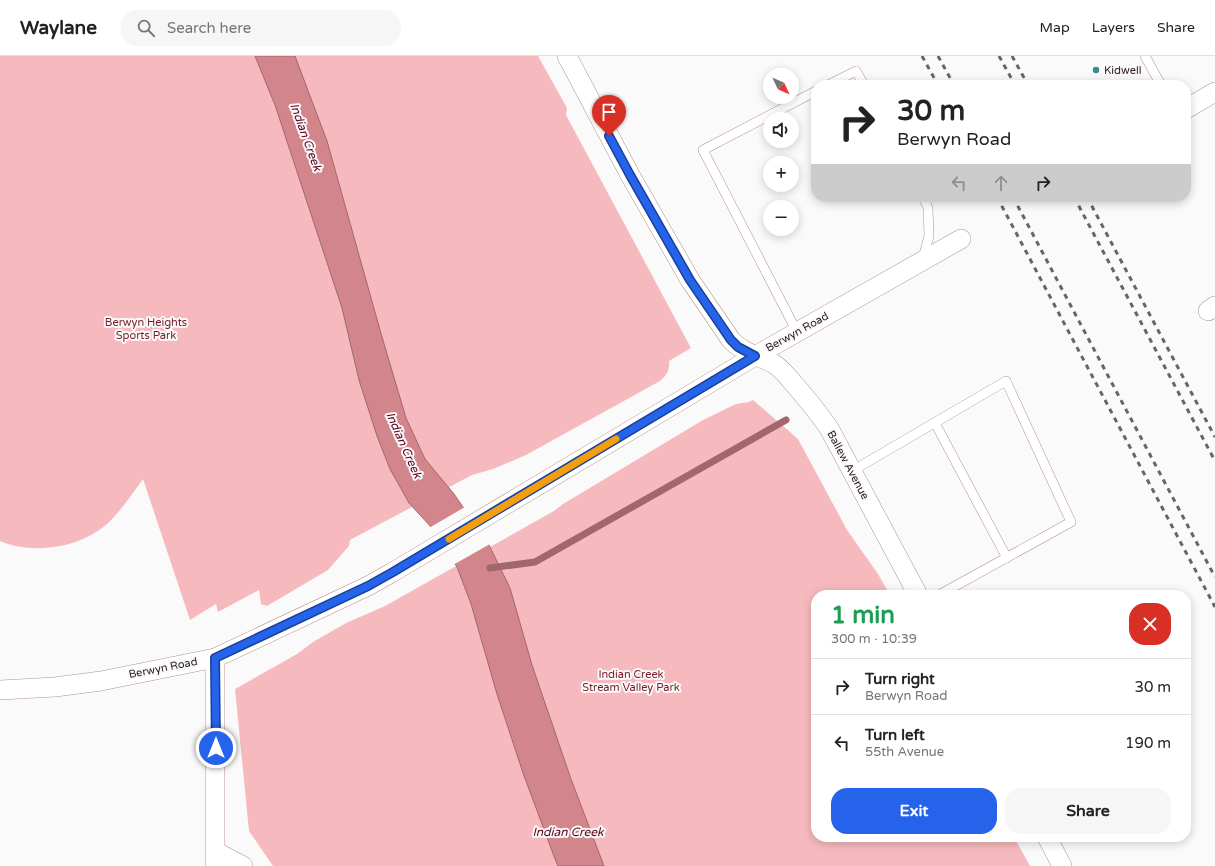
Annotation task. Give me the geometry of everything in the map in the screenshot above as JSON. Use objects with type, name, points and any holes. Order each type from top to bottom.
[{"type":"street","name":"Ballew Avenue","points":[[567,56],[630,175],[690,280],[731,340],[738,347],[774,364],[817,411],[830,430],[915,590]]},
{"type":"street","points":[[1191,106],[1215,92]]},
{"type":"street","name":"Berwyn Road","points":[[0,690],[55,687],[93,682],[215,658],[368,586],[486,518],[755,356],[961,239]]},
{"type":"street","points":[[215,658],[216,859],[243,866]]},
{"type":"street","points":[[1050,842],[1062,866]]},
{"type":"lane","points":[[1145,56],[1158,80]]},
{"type":"lane","points":[[837,80],[856,70],[861,80]]},
{"type":"lane","points":[[798,332],[703,150],[811,94]]},
{"type":"lane","points":[[922,262],[930,236],[928,208],[925,202]]},
{"type":"lane","points":[[852,471],[1006,381],[1071,522],[948,590]]},
{"type":"lane","points":[[934,423],[1007,558]]},
{"type":"green space","name":"Berwyn Heights Sports Park","points":[[0,56],[538,56],[567,108],[566,115],[691,348],[669,361],[668,372],[660,381],[526,455],[493,469],[472,475],[350,540],[349,546],[328,570],[267,606],[261,604],[259,590],[218,612],[216,604],[190,620],[143,479],[112,519],[96,532],[84,539],[56,547],[41,548],[27,548],[0,541]]},
{"type":"green space","name":"Indian Creek Stream Valley Park","points":[[753,400],[798,439],[847,530],[878,574],[887,590],[811,590],[811,842],[1017,842],[1030,866],[273,866],[249,831],[235,689],[297,654],[313,642],[346,623],[385,606],[554,511],[563,504],[703,420],[736,404]]},
{"type":"water","name":"Indian Creek","points":[[255,56],[295,56],[327,141],[406,418],[425,459],[454,494],[489,545],[510,588],[532,665],[571,779],[604,866],[558,866],[523,773],[497,694],[471,604],[457,567],[432,528],[409,503],[390,469],[377,436],[359,380],[342,308],[275,105]]},
{"type":"pier","points":[[465,507],[490,544],[453,565],[429,528]]},
{"type":"waterway","points":[[490,568],[535,562],[786,420]]},
{"type":"railway","points":[[922,56],[935,80]]},
{"type":"railway","points":[[938,56],[951,80]]},
{"type":"railway","points":[[999,56],[1012,80]]},
{"type":"railway","points":[[1012,56],[1025,80]]},
{"type":"railway","points":[[1000,202],[1215,607]]},
{"type":"railway","points":[[1016,202],[1215,577]]},
{"type":"railway","points":[[1077,202],[1215,461]]},
{"type":"railway","points":[[1090,202],[1215,437]]},
{"type":"slow traffic","points":[[449,539],[616,439]]},
{"type":"place","name":"Kidwell","points":[[1096,70]]},
{"type":"route","points":[[216,748],[215,658],[368,586],[486,518],[755,356],[745,352],[731,340],[690,280],[609,136]]}]
